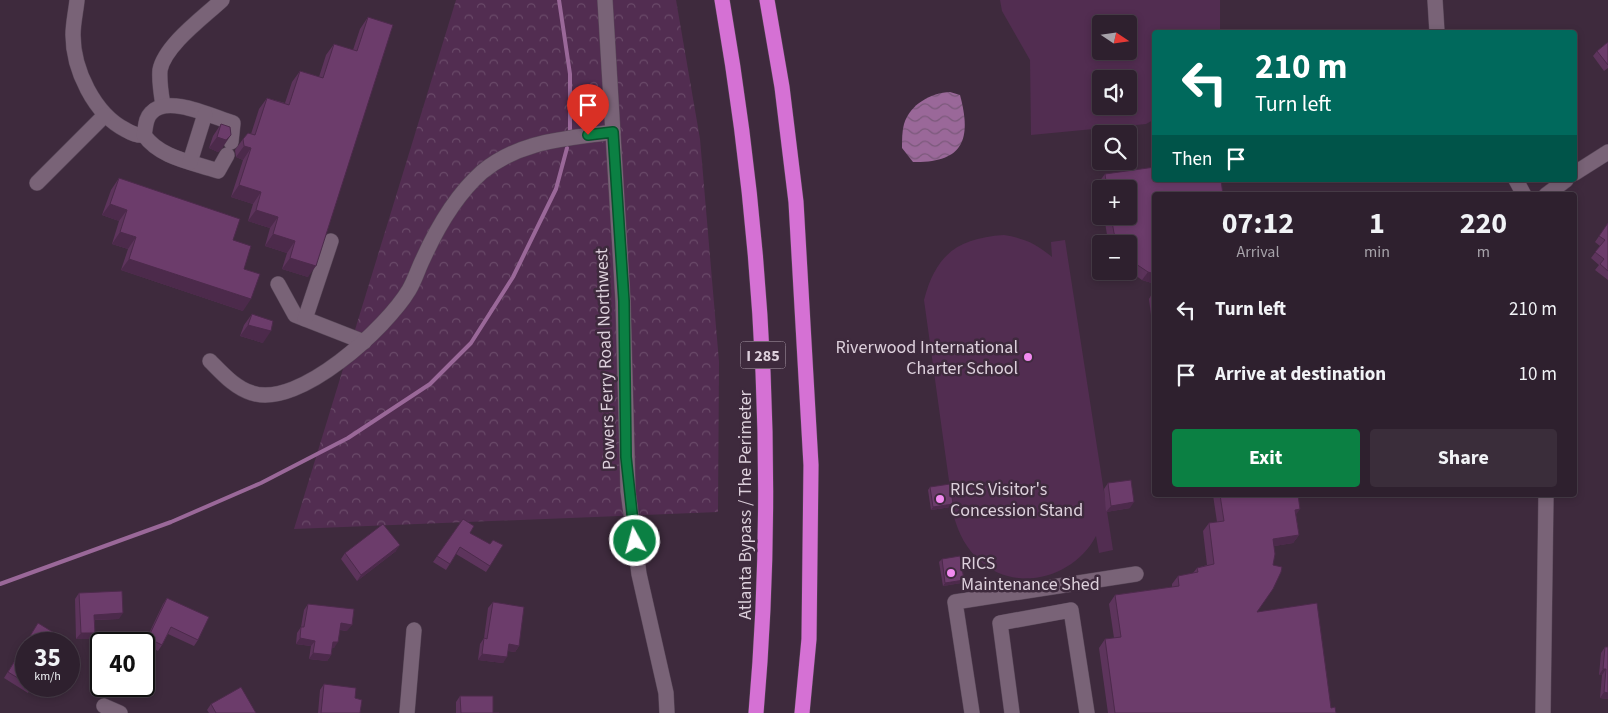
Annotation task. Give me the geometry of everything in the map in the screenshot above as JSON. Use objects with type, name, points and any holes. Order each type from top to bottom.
[{"type":"highway","name":"Atlanta Bypass / The Perimeter","points":[[722,0],[737,89],[755,232],[766,405],[766,526],[762,646],[756,713]]},
{"type":"highway","name":"I 285","points":[[767,0],[782,87],[796,202],[812,465],[808,639],[802,713]]},
{"type":"street","points":[[77,0],[73,35],[78,66],[105,115],[126,130],[141,136],[144,135]]},
{"type":"street","points":[[163,105],[160,82],[161,68],[166,55],[184,34],[222,0]]},
{"type":"street","name":"Powers Ferry Road Northwest","points":[[605,0],[624,301],[628,491],[639,574],[666,693],[667,713]]},
{"type":"street","points":[[1436,0],[1437,30]]},
{"type":"street","points":[[163,105],[176,105],[205,114],[233,123],[229,148],[218,171],[155,149],[144,135],[147,118],[151,112],[163,105]]},
{"type":"street","points":[[190,162],[205,114]]},
{"type":"street","points":[[37,183],[105,115]]},
{"type":"street","points":[[210,361],[240,387],[253,394],[267,395],[285,391],[330,369],[347,358],[364,342],[409,290],[444,218],[481,173],[502,158],[528,146],[577,136],[613,132]]},
{"type":"street","points":[[1577,172],[1608,152]]},
{"type":"street","points":[[1550,192],[1563,182]]},
{"type":"street","points":[[305,319],[331,241]]},
{"type":"street","points":[[278,284],[295,315],[364,342]]},
{"type":"street","points":[[1543,713],[1546,497]]},
{"type":"street","points":[[972,713],[955,602],[1136,574]]},
{"type":"street","points":[[1012,713],[1000,623],[1071,610],[1087,713]]},
{"type":"street","points":[[407,713],[414,630]]},
{"type":"street","points":[[104,706],[120,713]]},
{"type":"green space","points":[[456,0],[676,0],[700,139],[719,362],[718,512],[294,529]]},
{"type":"green space","points":[[1000,0],[1220,0],[1220,30],[1152,30],[1152,121],[1146,124],[1136,125],[1092,125],[1092,129],[1031,135],[1030,60],[1002,11]]},
{"type":"green space","points":[[1004,235],[1030,242],[1052,257],[1051,242],[1065,240],[1113,550],[1099,553],[1096,536],[1074,562],[1059,571],[1043,576],[1026,578],[1009,576],[993,570],[979,560],[967,546],[956,523],[924,300],[935,271],[951,251],[974,240]]},
{"type":"water","points":[[950,92],[960,95],[963,111],[965,125],[964,136],[960,146],[953,153],[943,158],[913,162],[902,148],[903,130],[907,117],[916,105],[922,101],[929,97]]},
{"type":"building","points":[[368,17],[393,25],[316,266],[290,258],[295,241],[273,234],[278,217],[256,210],[261,192],[239,185],[251,148],[244,146],[243,139],[248,133],[255,135],[267,98],[289,105],[300,71],[323,78],[334,44],[357,51]]},
{"type":"building","points":[[1608,42],[1608,65],[1597,51]]},
{"type":"building","points":[[221,124],[230,127],[231,135],[226,140],[217,137]]},
{"type":"building","points":[[1152,167],[1152,182],[1221,182],[1223,192],[1152,192],[1152,273],[1137,265],[1137,235],[1115,235],[1113,225],[1137,225],[1137,180],[1106,180],[1105,174]]},
{"type":"building","points":[[119,178],[240,219],[233,240],[251,246],[244,269],[260,274],[251,299],[129,259],[136,237],[120,232],[127,210],[110,204]]},
{"type":"building","points":[[1608,223],[1608,271],[1600,264],[1604,259],[1595,252],[1605,240],[1599,236]]},
{"type":"building","points":[[252,314],[273,321],[271,331],[248,325]]},
{"type":"building","points":[[1131,480],[1134,502],[1111,506],[1108,483]]},
{"type":"building","name":"RICS Visitor's Concession Stand","points":[[950,484],[953,504],[933,507],[930,487]]},
{"type":"building","points":[[1220,497],[1298,497],[1300,509],[1295,510],[1299,535],[1273,539],[1275,554],[1273,565],[1282,567],[1281,572],[1273,589],[1257,612],[1317,603],[1331,708],[1335,707],[1336,713],[1115,713],[1105,639],[1121,637],[1115,595],[1179,586],[1178,576],[1198,572],[1197,568],[1214,564],[1209,523],[1224,521]]},
{"type":"building","points":[[463,519],[474,526],[470,533],[490,544],[493,540],[503,545],[490,566],[460,547],[450,564],[437,556]]},
{"type":"building","points":[[383,524],[400,545],[361,575],[345,553]]},
{"type":"building","name":"RICS Maintenance Shed","points":[[960,556],[964,580],[945,583],[942,559]]},
{"type":"building","points":[[122,591],[123,613],[94,615],[95,632],[81,633],[79,593]]},
{"type":"building","points":[[167,598],[209,617],[198,640],[171,627],[162,645],[155,642],[155,632],[151,632]]},
{"type":"building","points":[[493,602],[524,607],[519,646],[509,644],[507,657],[482,654],[484,638],[487,639]]},
{"type":"building","points":[[308,604],[354,609],[352,625],[341,623],[338,642],[333,642],[331,655],[313,653],[315,641],[300,638],[301,627],[304,627]]},
{"type":"building","points":[[38,623],[53,632],[32,632]]},
{"type":"building","points":[[1605,647],[1608,647],[1608,693],[1604,692],[1606,669],[1603,669]]},
{"type":"building","points":[[15,661],[15,676],[8,672]]},
{"type":"building","points":[[324,684],[356,688],[355,698],[362,700],[360,713],[321,713]]},
{"type":"building","points":[[241,687],[256,713],[216,713],[211,704]]},
{"type":"building","points":[[460,696],[493,696],[493,713],[461,713]]},
{"type":"waterway","points":[[559,0],[570,74],[570,132]]},
{"type":"waterway","points":[[0,584],[171,522],[261,483],[348,438],[430,384],[471,343],[513,277],[556,189],[567,148]]},
{"type":"place","name":"Riverwood International Charter School","points":[[1028,357]]},
{"type":"place","name":"RICS Visitor's Concession Stand","points":[[940,499]]},
{"type":"place","name":"RICS Maintenance Shed","points":[[951,573]]},
{"type":"route","points":[[588,135],[613,132],[624,301],[626,457],[628,491],[635,541]]}]
